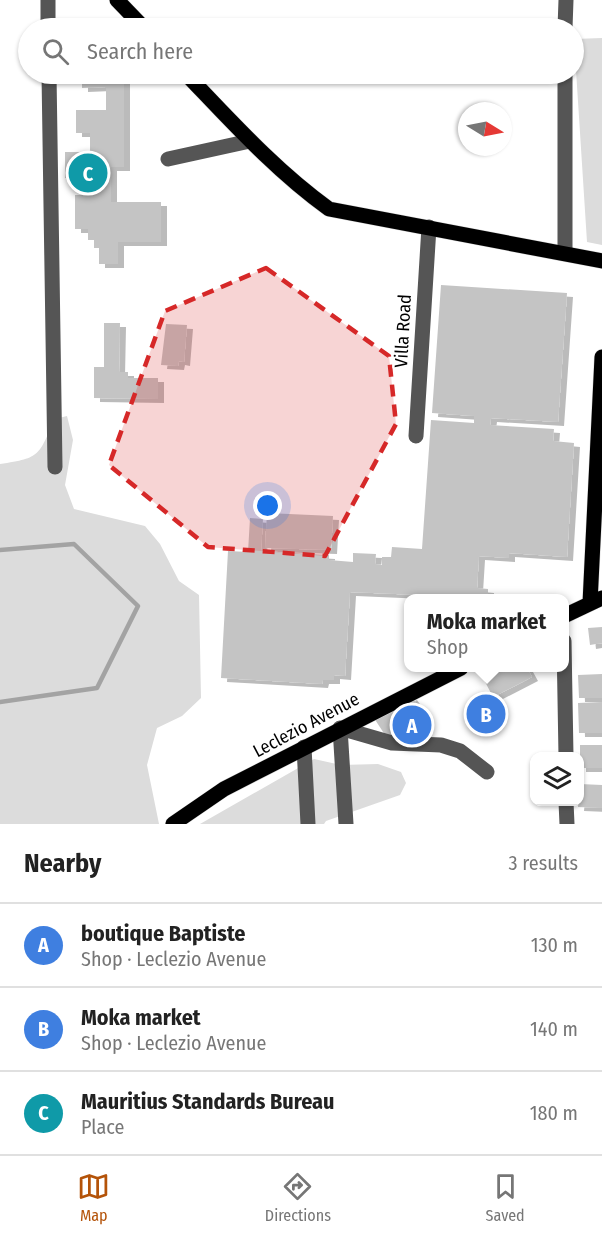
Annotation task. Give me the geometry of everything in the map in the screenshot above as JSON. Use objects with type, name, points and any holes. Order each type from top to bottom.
[{"type":"main road","points":[[117,0],[134,18]]},
{"type":"main road","points":[[196,84],[250,141],[309,195],[329,209],[602,261]]},
{"type":"main road","points":[[569,614],[596,600],[602,357]]},
{"type":"main road","name":"Leclezio Avenue","points":[[173,824],[224,789],[452,672]]},
{"type":"street","points":[[48,0],[48,18]]},
{"type":"street","points":[[565,18],[566,0]]},
{"type":"street","points":[[49,84],[55,467]]},
{"type":"street","points":[[565,84],[565,253]]},
{"type":"street","points":[[168,159],[250,141]]},
{"type":"street","name":"Villa Road","points":[[416,436],[429,227]]},
{"type":"street","points":[[565,672],[566,752]]},
{"type":"street","points":[[346,824],[340,728],[392,743],[450,748],[460,751],[487,772]]},
{"type":"street","points":[[304,747],[308,824]]},
{"type":"street","points":[[566,806],[567,824]]},
{"type":"highlighted area","points":[[266,268],[389,356],[396,424],[325,556],[208,547],[109,465],[165,311]]},
{"type":"shaded area","points":[[602,38],[602,245],[587,242],[577,84],[584,84],[584,39]]},
{"type":"shaded area","points":[[67,416],[73,440],[65,485],[74,509],[145,526],[160,544],[179,581],[199,595],[201,698],[182,716],[157,728],[147,765],[159,824],[0,824],[0,464],[24,460],[37,453],[55,419]]},
{"type":"shaded area","points":[[314,759],[341,765],[378,764],[401,772],[406,783],[400,795],[326,821],[324,824],[200,824]]},
{"type":"building","points":[[82,84],[124,84],[124,167],[111,167],[111,202],[161,202],[161,242],[118,242],[118,264],[99,264],[99,248],[94,248],[94,240],[88,240],[88,229],[75,229],[75,195],[89,195],[89,178],[65,178],[65,152],[90,152],[90,133],[76,133],[76,110],[106,110],[106,87],[82,88]]},
{"type":"building","points":[[441,285],[567,293],[558,422],[491,418],[490,425],[554,429],[553,441],[574,443],[567,557],[509,553],[509,558],[479,556],[477,588],[488,589],[488,594],[350,592],[345,676],[334,675],[334,680],[323,680],[322,684],[221,678],[228,551],[248,552],[250,518],[263,519],[261,551],[329,555],[329,560],[353,562],[353,553],[376,554],[375,564],[382,565],[382,557],[391,557],[392,547],[422,549],[431,420],[474,423],[474,416],[432,413]]},
{"type":"building","points":[[104,323],[120,323],[119,372],[128,372],[128,378],[158,378],[158,399],[94,398],[94,367],[104,367]]},
{"type":"building","points":[[166,324],[187,325],[184,362],[179,361],[178,366],[161,365]]},
{"type":"building","points":[[267,513],[333,516],[331,550],[265,548]]},
{"type":"building","points":[[602,627],[602,643],[590,645],[588,628]]},
{"type":"building","points":[[496,672],[529,672],[532,677],[493,697],[483,678]]},
{"type":"building","points":[[602,674],[602,698],[579,698],[578,675]]},
{"type":"building","points":[[411,696],[426,717],[387,738],[372,715]]},
{"type":"building","points":[[602,702],[602,733],[579,733],[578,703]]},
{"type":"building","points":[[580,745],[602,745],[602,768],[584,768],[584,752],[580,752]]},
{"type":"building","points":[[584,784],[602,785],[602,808],[578,807],[584,806]]},
{"type":"waterway","points":[[0,550],[74,544],[138,606],[97,688],[0,702]]},
{"type":"place","name":"Mauritius Standards Bureau","points":[[88,173]]},
{"type":"place","name":"Moka market","points":[[486,714]]},
{"type":"place","name":"boutique Baptiste","points":[[412,725]]}]
